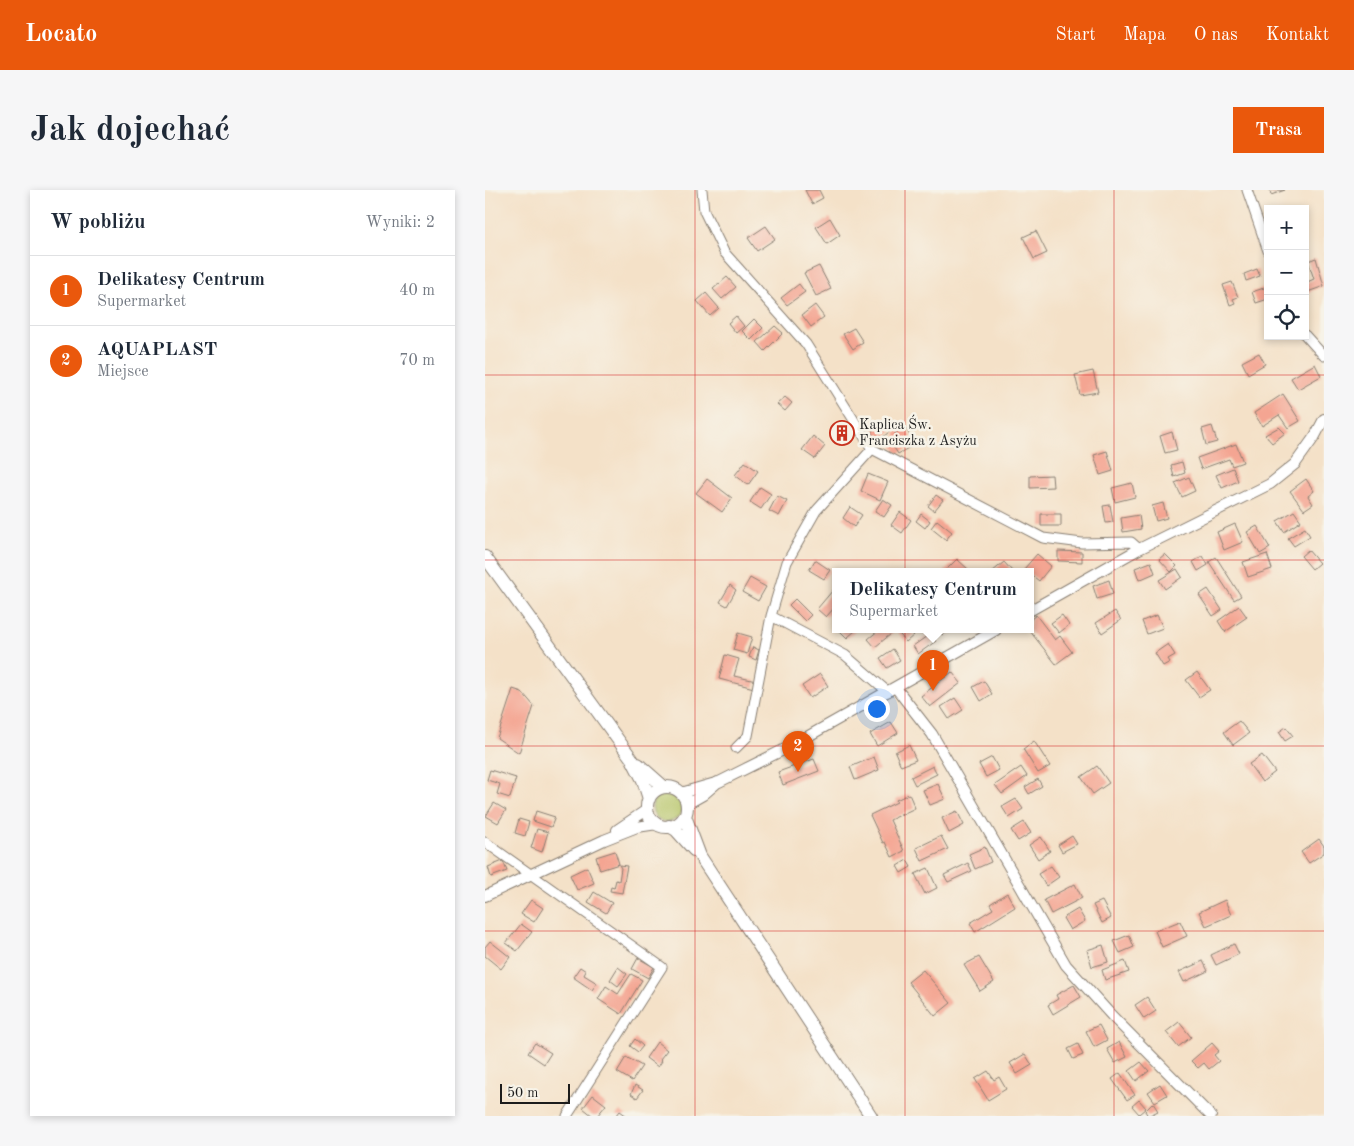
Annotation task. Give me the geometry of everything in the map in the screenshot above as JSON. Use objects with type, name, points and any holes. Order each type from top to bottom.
[{"type":"main road","points":[[485,557],[632,759],[647,791],[649,815],[663,825],[675,830],[700,856],[871,1116]]},
{"type":"main road","points":[[632,759],[663,787]]},
{"type":"main road","points":[[648,804],[657,789],[663,787],[676,789],[684,804],[700,856]]},
{"type":"main road","points":[[663,825],[675,825],[684,804]]},
{"type":"street","points":[[702,190],[704,211],[724,252],[806,344],[872,449],[1043,538],[1082,542],[1131,542],[1139,549]]},
{"type":"street","points":[[1247,190],[1268,250]]},
{"type":"street","points":[[1309,339],[1324,356]]},
{"type":"street","points":[[1034,608],[1139,549],[1270,484],[1300,457],[1324,419]]},
{"type":"street","points":[[736,748],[748,736],[771,616],[787,562],[816,511],[872,449]]},
{"type":"street","points":[[771,616],[845,654],[892,690],[932,734],[1066,965],[1112,1016],[1211,1116]]},
{"type":"street","points":[[684,804],[703,796],[719,782],[793,745],[991,633]]},
{"type":"street","points":[[604,840],[648,804]]},
{"type":"street","points":[[485,896],[528,874],[604,840],[637,827],[663,825]]},
{"type":"street","points":[[485,842],[528,874],[609,927],[662,967],[567,1116]]},
{"type":"green space","points":[[667,792],[673,793],[681,801],[681,813],[673,821],[667,822],[661,821],[653,813],[652,807],[653,801],[661,793]]},
{"type":"building","points":[[805,190],[819,190],[823,198],[812,204]]},
{"type":"building","points":[[1270,190],[1285,190],[1271,195]]},
{"type":"building","points":[[830,218],[840,235],[827,244],[816,227]]},
{"type":"building","points":[[766,226],[775,239],[757,251],[748,238]]},
{"type":"building","points":[[1036,231],[1047,253],[1034,259],[1023,237]]},
{"type":"building","points":[[1316,258],[1324,286],[1309,292],[1309,281],[1314,279],[1309,261]]},
{"type":"building","points":[[819,266],[831,289],[816,296],[804,273]]},
{"type":"building","points":[[1257,269],[1260,276],[1246,281],[1244,274]]},
{"type":"building","points":[[727,277],[736,287],[722,299],[713,289]]},
{"type":"building","points":[[1232,282],[1238,297],[1233,299],[1235,303],[1230,305],[1223,285]]},
{"type":"building","points":[[799,284],[805,292],[787,305],[781,298]]},
{"type":"building","points":[[1264,288],[1264,300],[1256,303],[1252,292]]},
{"type":"building","points":[[706,293],[719,308],[710,316],[697,301]]},
{"type":"building","points":[[815,305],[824,317],[811,327],[802,315]]},
{"type":"building","points":[[736,316],[744,326],[736,333],[728,323]]},
{"type":"building","points":[[754,319],[763,328],[751,340],[742,331]]},
{"type":"building","points":[[775,326],[783,333],[765,351],[757,342]]},
{"type":"building","points":[[854,328],[863,342],[853,349],[843,334]]},
{"type":"building","points":[[1259,353],[1265,364],[1248,374],[1242,362]]},
{"type":"building","points":[[1315,364],[1321,376],[1298,389],[1291,378]]},
{"type":"building","points":[[1093,371],[1098,392],[1080,395],[1075,375]]},
{"type":"building","points":[[1283,394],[1300,421],[1288,428],[1279,415],[1262,426],[1254,413]]},
{"type":"building","points":[[785,397],[792,403],[785,411],[777,404]]},
{"type":"building","points":[[886,419],[894,428],[878,441],[871,432]]},
{"type":"building","name":"Kaplica Św. Franciszka z Asyżu","points":[[846,426],[850,430],[840,438],[835,432]]},
{"type":"building","points":[[1212,426],[1217,442],[1206,445],[1202,429]]},
{"type":"building","points":[[905,427],[915,444],[898,454],[891,443],[898,439],[895,433]]},
{"type":"building","points":[[1279,427],[1285,433],[1272,443],[1265,435]]},
{"type":"building","points":[[1172,432],[1177,450],[1165,453],[1160,436]]},
{"type":"building","points":[[813,436],[825,446],[815,459],[802,450]]},
{"type":"building","points":[[1236,444],[1243,462],[1232,466],[1229,459],[1201,469],[1197,458]]},
{"type":"building","points":[[1107,451],[1113,471],[1100,475],[1094,455]]},
{"type":"building","points":[[745,462],[758,471],[748,485],[735,475]]},
{"type":"building","points":[[1182,462],[1185,473],[1174,477],[1171,465]]},
{"type":"building","points":[[1233,468],[1238,481],[1222,488],[1216,475]]},
{"type":"building","points":[[868,474],[888,482],[880,500],[861,491]]},
{"type":"building","points":[[1052,475],[1053,487],[1030,488],[1030,476]]},
{"type":"building","points":[[1189,477],[1195,491],[1182,497],[1175,483]]},
{"type":"building","points":[[707,479],[732,498],[722,512],[696,493]]},
{"type":"building","points":[[1306,479],[1314,491],[1308,496],[1313,504],[1304,510],[1290,491]]},
{"type":"building","points":[[1132,483],[1135,497],[1115,502],[1112,488]]},
{"type":"building","points":[[760,487],[771,494],[761,509],[750,502]]},
{"type":"building","points":[[936,495],[943,500],[934,511],[928,506]]},
{"type":"building","points":[[777,496],[787,501],[779,516],[769,511]]},
{"type":"building","points":[[883,499],[892,505],[884,517],[875,511]]},
{"type":"building","points":[[1163,503],[1167,518],[1156,521],[1152,506]]},
{"type":"building","points":[[1110,505],[1113,522],[1106,523],[1103,506]]},
{"type":"building","points":[[850,507],[862,515],[854,527],[843,518]]},
{"type":"building","points":[[1294,511],[1301,521],[1284,532],[1277,521]]},
{"type":"building","points":[[900,512],[911,520],[902,533],[891,525]]},
{"type":"building","points":[[921,514],[930,521],[925,528],[916,521]]},
{"type":"building","points":[[1041,514],[1061,514],[1061,526],[1041,526]]},
{"type":"building","points":[[1139,515],[1141,529],[1123,532],[1121,518]]},
{"type":"building","points":[[937,520],[952,532],[946,540],[931,528]]},
{"type":"building","points":[[1235,524],[1243,542],[1224,550],[1217,532]]},
{"type":"building","points":[[1257,526],[1270,548],[1260,554],[1247,532]]},
{"type":"building","points":[[1305,528],[1310,536],[1294,546],[1288,538]]},
{"type":"building","points":[[1308,550],[1319,563],[1312,569],[1301,556]]},
{"type":"building","points":[[1058,551],[1082,552],[1082,562],[1058,561]]},
{"type":"building","points":[[1037,554],[1051,566],[1039,581],[1034,577],[1034,568],[1025,568]]},
{"type":"building","points":[[1165,554],[1177,566],[1171,572],[1159,559]]},
{"type":"building","points":[[1267,554],[1272,569],[1248,577],[1243,562]]},
{"type":"building","points":[[1203,556],[1208,565],[1198,571],[1193,562]]},
{"type":"building","points":[[1216,557],[1241,596],[1234,600],[1209,562]]},
{"type":"building","points":[[957,559],[967,568],[948,568]]},
{"type":"building","points":[[815,560],[830,570],[824,579],[809,570]]},
{"type":"building","points":[[1004,562],[1009,568],[997,568]]},
{"type":"building","points":[[1151,562],[1155,573],[1139,580],[1135,568]]},
{"type":"building","points":[[1177,569],[1182,577],[1165,589],[1159,580]]},
{"type":"building","points":[[750,578],[766,587],[758,601],[742,592]]},
{"type":"building","points":[[1109,580],[1113,594],[1097,599],[1093,586]]},
{"type":"building","points":[[730,585],[736,590],[727,606],[720,602]]},
{"type":"building","points":[[1208,589],[1222,610],[1213,616],[1199,595]]},
{"type":"building","points":[[832,591],[832,610],[826,617],[817,609]]},
{"type":"building","points":[[795,599],[811,615],[805,621],[789,605]]},
{"type":"building","points":[[1239,606],[1247,617],[1225,632],[1218,621]]},
{"type":"building","points":[[1115,611],[1121,620],[1102,633],[1096,623]]},
{"type":"building","points":[[1036,615],[1055,640],[1060,636],[1072,652],[1056,664],[1031,633],[1034,633],[1034,617]]},
{"type":"building","points":[[1062,615],[1069,625],[1059,633],[1051,623]]},
{"type":"building","points":[[1157,615],[1163,628],[1147,634],[1142,621]]},
{"type":"building","points":[[738,633],[752,637],[747,654],[733,650]]},
{"type":"building","points":[[842,633],[853,633],[847,638]]},
{"type":"building","points":[[875,633],[892,633],[875,647],[868,639]]},
{"type":"building","points":[[898,633],[912,633],[914,635],[906,642]]},
{"type":"building","points":[[930,634],[936,641],[918,654],[913,646]]},
{"type":"building","points":[[1168,644],[1175,655],[1168,659],[1170,662],[1163,666],[1155,653]]},
{"type":"building","points":[[753,647],[759,650],[756,660],[749,657]]},
{"type":"building","points":[[893,649],[900,660],[887,668],[880,658]]},
{"type":"building","points":[[725,655],[739,659],[734,676],[756,681],[754,688],[719,679]]},
{"type":"building","points":[[952,672],[961,683],[930,707],[921,696]]},
{"type":"building","points":[[1197,672],[1210,690],[1199,697],[1186,680]]},
{"type":"building","points":[[820,674],[828,686],[810,698],[802,686]]},
{"type":"building","points":[[984,681],[992,694],[981,701],[973,687]]},
{"type":"building","points":[[513,689],[522,692],[534,706],[519,753],[497,738]]},
{"type":"building","points":[[955,698],[963,710],[949,719],[941,707]]},
{"type":"building","points":[[1239,721],[1249,733],[1233,745],[1224,732]]},
{"type":"building","points":[[891,722],[898,733],[877,746],[870,734]]},
{"type":"building","points":[[1286,727],[1293,736],[1285,741],[1279,732]]},
{"type":"building","points":[[1034,741],[1050,766],[1038,773],[1023,749]]},
{"type":"building","points":[[909,745],[916,760],[901,766],[895,752]]},
{"type":"building","points":[[1262,755],[1275,772],[1262,782],[1249,764]]},
{"type":"building","points":[[874,757],[879,770],[855,780],[850,767]]},
{"type":"building","points":[[992,757],[999,770],[986,777],[979,764]]},
{"type":"building","points":[[814,759],[819,771],[783,785],[778,772]]},
{"type":"building","points":[[933,766],[937,774],[915,785],[911,777]]},
{"type":"building","points":[[1097,766],[1109,783],[1093,794],[1081,777]]},
{"type":"building","points":[[1021,767],[1027,776],[1002,794],[995,785]]},
{"type":"building","points":[[490,770],[516,778],[510,798],[497,794],[500,784],[487,780]]},
{"type":"building","points":[[1038,779],[1042,786],[1029,794],[1025,787]]},
{"type":"building","points":[[938,784],[945,799],[930,805],[923,790]]},
{"type":"building","points":[[909,794],[915,808],[890,820],[904,851],[892,857],[870,815]]},
{"type":"building","points":[[1016,799],[1023,809],[1009,818],[1002,807]]},
{"type":"building","points":[[494,803],[506,810],[498,823],[486,816]]},
{"type":"building","points":[[536,811],[555,817],[551,827],[533,821]]},
{"type":"building","points":[[957,811],[964,825],[949,833],[942,818]]},
{"type":"building","points":[[519,819],[529,822],[525,836],[515,833]]},
{"type":"building","points":[[1024,822],[1031,833],[1018,841],[1011,830]]},
{"type":"building","points":[[537,829],[548,832],[542,852],[531,848]]},
{"type":"building","points":[[941,836],[948,849],[922,861],[916,848]]},
{"type":"building","points":[[1072,836],[1077,844],[1062,852],[1058,845]]},
{"type":"building","points":[[1041,837],[1050,851],[1038,859],[1029,845]]},
{"type":"building","points":[[1319,839],[1324,846],[1324,853],[1309,863],[1301,852]]},
{"type":"building","points":[[985,847],[991,862],[975,869],[969,854]]},
{"type":"building","points":[[615,851],[619,864],[600,870],[596,857]]},
{"type":"building","points":[[907,860],[911,867],[901,873],[897,866]]},
{"type":"building","points":[[503,861],[507,871],[491,877],[488,867]]},
{"type":"building","points":[[968,863],[972,871],[948,882],[944,875]]},
{"type":"building","points":[[619,865],[627,866],[622,893],[610,891],[611,887],[614,888],[616,880],[619,881],[621,868]]},
{"type":"building","points":[[1051,866],[1059,877],[1046,886],[1038,874]]},
{"type":"building","points":[[587,867],[594,883],[577,890],[570,875]]},
{"type":"building","points":[[928,868],[937,888],[925,894],[915,874]]},
{"type":"building","points":[[1075,884],[1082,898],[1051,914],[1044,900]]},
{"type":"building","points":[[594,892],[612,903],[606,913],[588,902]]},
{"type":"building","points":[[1007,893],[1015,907],[975,932],[970,923],[993,909],[990,904]]},
{"type":"building","points":[[531,900],[543,908],[534,922],[521,914]]},
{"type":"building","points":[[1225,900],[1231,915],[1206,926],[1199,912]]},
{"type":"building","points":[[1102,901],[1111,918],[1102,923],[1093,905]]},
{"type":"building","points":[[1078,909],[1085,921],[1070,930],[1063,918]]},
{"type":"building","points":[[1180,921],[1187,936],[1162,947],[1155,931]]},
{"type":"building","points":[[521,924],[532,932],[517,951],[506,943]]},
{"type":"building","points":[[1129,935],[1134,947],[1120,953],[1114,941]]},
{"type":"building","points":[[490,941],[510,957],[501,969],[485,956],[485,947]]},
{"type":"building","points":[[1234,944],[1239,954],[1216,965],[1211,955]]},
{"type":"building","points":[[1103,945],[1108,962],[1092,967],[1087,950]]},
{"type":"building","points":[[979,957],[994,982],[980,991],[964,965]]},
{"type":"building","points":[[638,958],[654,967],[648,978],[632,969]]},
{"type":"building","points":[[1125,961],[1129,972],[1105,980],[1102,970]]},
{"type":"building","points":[[1203,961],[1208,971],[1184,982],[1179,972]]},
{"type":"building","points":[[580,967],[586,971],[584,975],[597,983],[592,990],[573,977]]},
{"type":"building","points":[[618,967],[627,974],[618,986],[610,980]]},
{"type":"building","points":[[923,970],[951,1003],[935,1016],[908,982]]},
{"type":"building","points":[[631,974],[642,980],[621,1014],[598,999],[606,986],[618,994]]},
{"type":"building","points":[[1074,985],[1081,997],[1053,1014],[1048,1005],[1058,999],[1056,995]]},
{"type":"building","points":[[1147,997],[1156,1011],[1144,1019],[1135,1005]]},
{"type":"building","points":[[1179,1022],[1191,1037],[1178,1047],[1166,1032]]},
{"type":"building","points":[[1099,1025],[1107,1040],[1094,1047],[1086,1031]]},
{"type":"building","points":[[635,1039],[643,1046],[638,1052],[630,1046]]},
{"type":"building","points":[[657,1042],[667,1050],[660,1059],[662,1061],[658,1067],[646,1058]]},
{"type":"building","points":[[1119,1042],[1127,1057],[1115,1063],[1107,1049]]},
{"type":"building","points":[[535,1043],[551,1053],[544,1064],[528,1053]]},
{"type":"building","points":[[1212,1043],[1219,1051],[1214,1055],[1219,1061],[1209,1069],[1204,1063],[1198,1068],[1191,1061]]},
{"type":"building","points":[[1078,1044],[1083,1055],[1073,1059],[1068,1049]]},
{"type":"building","points":[[1025,1054],[1032,1065],[1017,1074],[1010,1063]]},
{"type":"building","points":[[626,1057],[642,1066],[632,1081],[617,1072]]},
{"type":"building","points":[[1141,1062],[1149,1071],[1136,1081],[1129,1071]]},
{"type":"building","points":[[988,1071],[994,1080],[999,1077],[1006,1089],[988,1100],[975,1079]]},
{"type":"building","points":[[1120,1073],[1135,1095],[1127,1100],[1112,1079]]},
{"type":"building","points":[[1160,1084],[1167,1095],[1155,1102],[1148,1092]]},
{"type":"building","points":[[635,1085],[643,1090],[637,1098],[631,1094]]},
{"type":"building","points":[[593,1095],[606,1105],[597,1116],[593,1116],[583,1108]]},
{"type":"building","points":[[1139,1100],[1146,1108],[1139,1114],[1132,1106]]},
{"type":"building","points":[[1153,1103],[1158,1111],[1148,1116],[1145,1111]]},
{"type":"building","points":[[620,1111],[627,1116],[616,1116]]},
{"type":"place","name":"Kaplica Św. Franciszka z Asyżu","points":[[842,433]]},
{"type":"place","name":"Delikatesy Centrum","points":[[933,691]]},
{"type":"place","name":"AQUAPLAST","points":[[798,772]]}]
